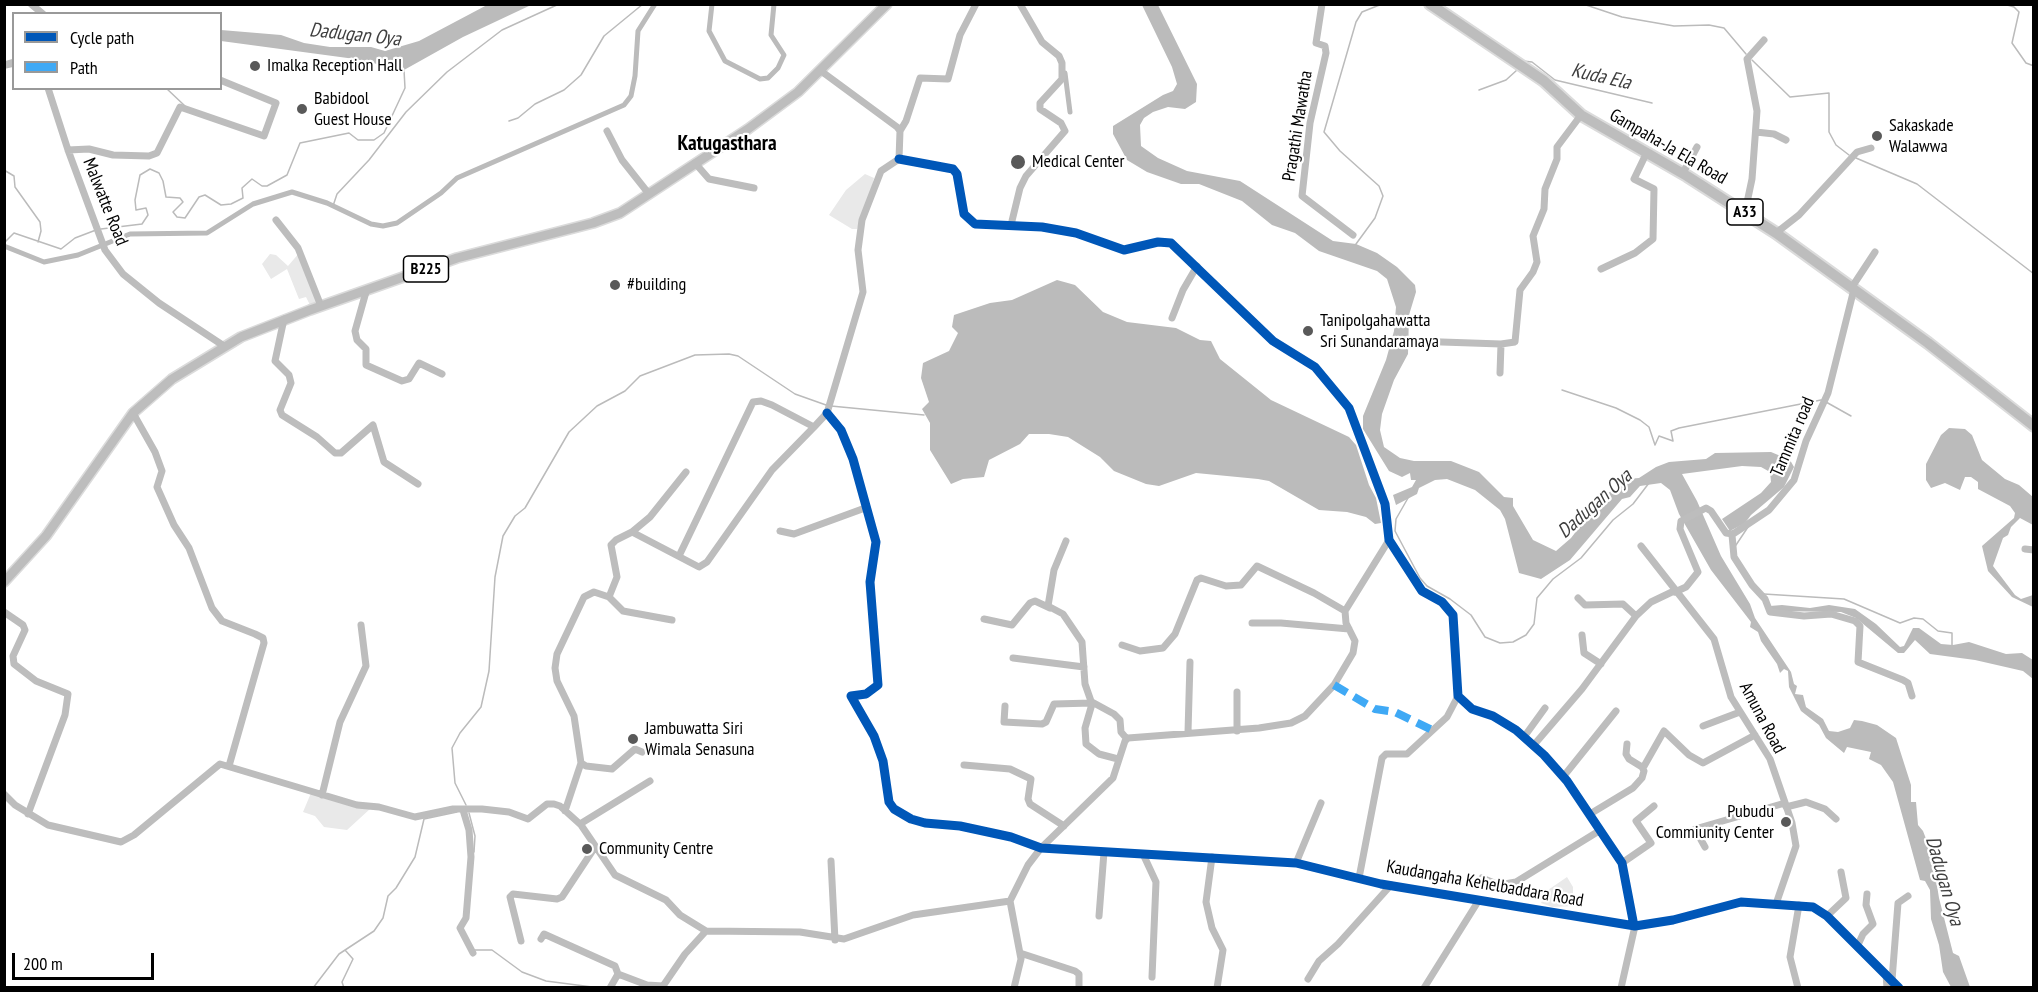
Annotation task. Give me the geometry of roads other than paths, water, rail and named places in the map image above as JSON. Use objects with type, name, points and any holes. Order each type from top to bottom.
[{"type":"highway","name":"Gampaha-Ja Ela Road","points":[[1430,4],[1544,81],[1581,115],[1683,173],[1776,233],[2032,422]]},
{"type":"main road","name":"B225","points":[[4,582],[46,536],[133,413],[172,380],[224,346],[284,319],[458,258],[602,220],[620,213],[764,118],[821,71],[887,4]]},
{"type":"street","points":[[899,159],[900,131],[906,121],[920,78],[948,79],[960,35],[976,4]]},
{"type":"street","points":[[1011,225],[1020,188],[1026,176],[1065,131],[1061,123],[1040,110],[1040,103],[1062,79],[1062,63],[1059,56],[1042,42],[1020,4]]},
{"type":"street","name":"Pragathi Mawatha","points":[[1322,4],[1316,43],[1325,46],[1326,53],[1310,123],[1302,196],[1353,235]]},
{"type":"street","points":[[1745,212],[1752,179],[1757,111],[1747,59],[1764,40]]},
{"type":"street","points":[[821,71],[869,108],[892,121],[900,131]]},
{"type":"street","points":[[68,150],[89,149],[113,155],[148,156],[157,153],[180,107],[264,136],[276,103],[222,81]]},
{"type":"street","name":"Malwatte Road","points":[[49,90],[101,241],[123,274],[159,303],[224,346]]},
{"type":"street","points":[[1412,341],[1501,344],[1515,342],[1520,290],[1537,262],[1533,236],[1544,209],[1545,189],[1557,159],[1557,147],[1581,115]]},
{"type":"street","points":[[607,131],[622,160],[649,194]]},
{"type":"street","points":[[1756,132],[1774,134],[1786,140]]},
{"type":"street","points":[[1683,173],[1697,147]]},
{"type":"street","points":[[1776,233],[1799,215],[1857,152],[1871,148]]},
{"type":"street","points":[[1601,269],[1635,253],[1653,239],[1654,189],[1634,179],[1647,152]]},
{"type":"street","points":[[632,532],[699,567],[707,562],[772,470],[827,413],[861,303],[863,292],[858,238],[864,213],[881,171],[899,159],[953,169],[957,174],[959,200],[969,222],[975,224],[1011,225],[1076,233],[1124,250],[1167,241],[1197,266],[1273,341],[1316,367],[1349,408],[1385,504],[1389,540],[1422,591],[1442,602],[1454,615],[1458,696],[1462,703],[1494,716],[1524,737],[1563,777],[1622,863],[1634,926],[1621,987]]},
{"type":"street","points":[[695,163],[709,180],[754,188]]},
{"type":"street","points":[[276,220],[298,248],[321,306]]},
{"type":"street","name":"Tammita road","points":[[1732,535],[1769,510],[1794,480],[1806,441],[1828,393],[1853,288],[1875,252]]},
{"type":"street","points":[[1172,318],[1183,290],[1197,266]]},
{"type":"street","points":[[366,292],[355,331],[357,340],[366,350],[366,365],[402,381],[409,379],[419,363],[442,374]]},
{"type":"street","points":[[284,319],[275,361],[289,375],[291,383],[280,410],[282,415],[317,437],[335,453],[340,453],[373,424],[384,462],[418,484]]},
{"type":"street","points":[[1500,373],[1501,344]]},
{"type":"street","points":[[679,556],[753,402],[761,401],[772,405],[814,427]]},
{"type":"street","points":[[133,413],[155,452],[162,471],[157,487],[174,525],[189,548],[212,608],[222,621],[263,638],[262,652],[229,766]]},
{"type":"street","points":[[780,531],[794,534],[865,508],[858,475],[842,430],[827,413]]},
{"type":"street","points":[[609,597],[617,577],[611,545],[650,517],[686,472]]},
{"type":"street","name":"Kaudangaha Kehelbaddara Road","points":[[865,508],[876,542],[870,582],[878,685],[866,694],[851,696],[874,736],[883,761],[889,802],[894,808],[925,823],[960,826],[1011,837],[1041,848],[1296,863],[1391,885],[1634,926],[1673,920],[1741,902],[1813,907],[1827,916],[1896,983]]},
{"type":"street","points":[[1533,746],[1636,616],[1651,602],[1686,587],[1697,574],[1680,530],[1681,521],[1706,508],[1726,533],[1732,535],[1734,557],[1752,585],[1765,599],[1770,612],[1804,616],[1831,614],[1855,621],[1860,626],[1858,662],[1908,683],[1912,696]]},
{"type":"street","points":[[1127,739],[1188,732],[1237,731],[1291,723],[1317,705],[1338,679],[1353,653],[1354,641],[1345,610],[1389,540]]},
{"type":"street","points":[[1050,608],[1048,597],[1054,570],[1066,541]]},
{"type":"street","name":"Amuna Road","points":[[1641,546],[1718,647],[1726,683],[1740,712],[1770,759],[1796,846],[1776,904]]},
{"type":"street","points":[[2025,549],[2034,550]]},
{"type":"street","points":[[1122,645],[1140,651],[1163,648],[1175,634],[1197,580],[1201,578],[1226,586],[1241,585],[1257,566],[1314,592],[1345,610]]},
{"type":"street","points":[[565,811],[581,763],[574,716],[557,681],[556,661],[584,597],[594,592],[609,597],[623,611],[672,620]]},
{"type":"street","points":[[1578,598],[1585,606],[1623,604],[1636,616]]},
{"type":"street","points":[[984,620],[1012,625],[1030,603],[1035,601],[1063,614],[1081,637],[1085,684],[1092,703],[1091,714],[1085,728],[1086,744],[1099,754],[1118,759]]},
{"type":"street","points":[[4,612],[23,625],[25,630],[13,656],[14,664],[36,681],[68,694],[65,715],[28,814]]},
{"type":"street","points":[[1252,623],[1349,629]]},
{"type":"street","points":[[322,795],[340,722],[366,666],[361,625]]},
{"type":"street","points":[[1582,635],[1582,651],[1600,664]]},
{"type":"street","points":[[1012,658],[1084,667]]},
{"type":"street","points":[[1188,732],[1190,662]]},
{"type":"street","points":[[1237,692],[1237,731]]},
{"type":"street","points":[[1359,878],[1382,758],[1386,754],[1407,754],[1447,717],[1458,696]]},
{"type":"street","points":[[1005,706],[1004,722],[1042,724],[1054,704],[1061,702],[1092,703],[1114,714],[1120,720],[1121,732],[1127,739]]},
{"type":"street","points":[[1524,737],[1545,708]]},
{"type":"street","points":[[1563,777],[1616,711]]},
{"type":"street","points":[[1703,726],[1740,712]]},
{"type":"street","points":[[1590,814],[1633,788],[1642,778],[1643,768],[1664,731],[1689,755],[1703,762],[1755,735]]},
{"type":"street","points":[[1014,987],[1020,953],[1010,900],[1028,865],[1041,848],[1111,782],[1127,739]]},
{"type":"street","points":[[1627,744],[1626,754],[1629,759],[1643,768]]},
{"type":"street","points":[[581,763],[585,766],[612,770],[635,749],[642,752]]},
{"type":"street","points":[[4,794],[28,814],[65,831],[121,842],[173,804],[219,764],[322,795],[415,817],[463,810],[495,810],[528,819],[547,804],[560,807],[580,824],[615,875],[666,900],[680,915],[706,931],[800,932],[835,940],[844,939],[912,915],[1010,900]]},
{"type":"street","points":[[964,765],[1010,769],[1032,778],[1028,799],[1030,804],[1064,826]]},
{"type":"street","points":[[580,824],[650,781]]},
{"type":"street","points":[[1706,847],[1695,830],[1785,805],[1806,802],[1825,809],[1836,819]]},
{"type":"street","points":[[1296,863],[1321,803]]},
{"type":"street","points":[[1622,863],[1651,843],[1636,821],[1654,806]]},
{"type":"street","points":[[463,810],[469,830],[471,857],[466,918],[460,928],[473,953]]},
{"type":"street","points":[[1482,878],[1499,885],[1516,882],[1599,831]]},
{"type":"street","points":[[521,941],[510,897],[513,894],[557,899],[562,897],[595,847]]},
{"type":"street","points":[[1099,916],[1104,852]]},
{"type":"street","points":[[1143,854],[1156,882],[1152,977]]},
{"type":"street","points":[[1212,857],[1206,902],[1212,928],[1222,950],[1216,987]]},
{"type":"street","points":[[831,861],[835,940]]},
{"type":"street","points":[[1827,916],[1846,898],[1841,872]]},
{"type":"street","points":[[1308,979],[1319,961],[1338,944],[1391,885]]},
{"type":"street","points":[[1857,947],[1863,934],[1873,924],[1866,905],[1867,894]]},
{"type":"street","points":[[1896,983],[1898,903],[1908,896]]},
{"type":"street","points":[[1424,987],[1479,900]]},
{"type":"street","points":[[1798,987],[1790,957],[1799,905]]},
{"type":"street","points":[[541,939],[544,934],[615,966],[618,974],[647,985],[663,986],[684,954],[706,931]]},
{"type":"street","points":[[1020,953],[1075,971],[1079,974],[1079,987]]},
{"type":"street","points":[[610,987],[618,974]]},
{"type":"street","points":[[1886,974],[1887,987]]},
{"type":"waterway","points":[[333,206],[337,194],[369,160],[406,112],[447,72],[502,30],[559,4]]},
{"type":"waterway","points":[[509,121],[518,118],[535,104],[564,90],[581,75],[604,36],[643,4]]},
{"type":"waterway","points":[[4,246],[44,262],[78,255],[130,234],[207,233],[253,204],[292,192],[327,203],[371,224],[383,226],[397,223],[441,193],[457,178],[624,105],[631,96],[635,76],[638,31],[655,4]]},
{"type":"waterway","points":[[712,4],[709,31],[725,61],[760,79],[768,78],[778,68],[784,55],[771,35],[774,4]]},
{"type":"waterway","points":[[1356,244],[1375,218],[1383,196],[1379,186],[1340,151],[1324,132],[1356,22],[1362,12],[1382,4]]},
{"type":"waterway","points":[[1583,4],[1622,17],[1674,26],[1709,25],[1724,28],[1746,54]]},
{"type":"waterway","points":[[2004,4],[2014,7],[2019,12],[2012,43],[2026,63],[2034,66]]},
{"type":"waterway","points":[[1752,60],[1790,97],[1829,93],[1829,132],[1836,145],[1849,155]]},
{"type":"waterway","name":"Kuda Ela","points":[[1523,61],[1532,62],[1555,80],[1652,103]]},
{"type":"waterway","points":[[5,68],[12,66]]},
{"type":"waterway","points":[[101,229],[142,224],[148,215],[146,208],[136,210],[135,200],[140,175],[150,169],[159,173],[166,197],[180,198],[183,202],[173,212],[177,217],[185,218],[199,197],[205,195],[221,205],[231,204],[243,198],[242,188],[252,179],[262,186],[267,186],[287,175],[300,143],[349,133],[358,140],[374,140],[384,133],[405,88],[404,70]]},
{"type":"waterway","points":[[1479,90],[1506,80],[1517,70]]},
{"type":"waterway","points":[[1065,73],[1070,112]]},
{"type":"waterway","points":[[168,90],[185,106]]},
{"type":"waterway","points":[[1856,158],[1917,184],[2034,274]]},
{"type":"waterway","points":[[4,170],[14,176],[15,187],[40,222],[41,231],[38,242]]},
{"type":"waterway","points":[[4,243],[14,233],[61,249],[75,238],[96,230]]},
{"type":"waterway","points":[[466,805],[455,783],[452,748],[460,733],[481,707],[489,671],[495,577],[503,536],[515,516],[525,508],[569,432],[597,406],[625,391],[640,376],[695,355],[738,356],[795,394],[826,405]]},
{"type":"waterway","points":[[1562,390],[1616,408],[1640,420],[1649,427],[1655,445],[1659,436],[1673,441],[1671,431],[1679,428],[1821,400]]},
{"type":"waterway","points":[[1826,402],[1851,416]]},
{"type":"waterway","points":[[831,406],[924,415]]},
{"type":"waterway","points":[[1408,498],[1396,519],[1395,531],[1420,578],[1427,586],[1450,599],[1471,615],[1485,637],[1500,643],[1513,642],[1526,635],[1534,624],[1537,598],[1553,579],[1581,558],[1613,520],[1633,504],[1649,483]]},
{"type":"waterway","points":[[1736,545],[1748,527]]},
{"type":"waterway","points":[[1764,594],[1844,599],[1900,623],[1914,618],[1923,619],[1938,631],[1952,633],[1952,645]]},
{"type":"waterway","points":[[313,988],[339,954],[374,931],[383,918],[388,896],[396,888],[415,857],[424,819],[457,812]]},
{"type":"waterway","points":[[469,813],[475,836],[474,852]]},
{"type":"waterway","points":[[344,988],[342,982],[353,959],[345,950]]},
{"type":"waterway","points":[[475,950],[492,950],[522,972],[546,981],[600,988]]},
{"type":"place","name":"Imalka Reception Hall","points":[[255,66]]},
{"type":"place","name":"Babidool Guest House","points":[[302,109]]},
{"type":"place","name":"Sakaskade Walawwa","points":[[1877,136]]},
{"type":"place","name":"Medical Center","points":[[1018,162]]},
{"type":"place","name":"#building","points":[[615,285]]},
{"type":"place","name":"Tanipolgahawatta Sri Sunandaramaya","points":[[1308,331]]},
{"type":"place","name":"Jambuwatta Siri Wimala Senasuna","points":[[633,739]]},
{"type":"place","name":"Pubudu Commiunity Center","points":[[1786,822]]},
{"type":"place","name":"Community Centre","points":[[587,849]]},
{"type":"district","name":"Katugasthara","points":[[727,144]]},
{"type":"water label","name":"Dadugan Oya","points":[[355,35]]},
{"type":"water label","name":"Dadugan Oya","points":[[1595,504]]},
{"type":"water label","name":"Dadugan Oya","points":[[1944,881]]}]
